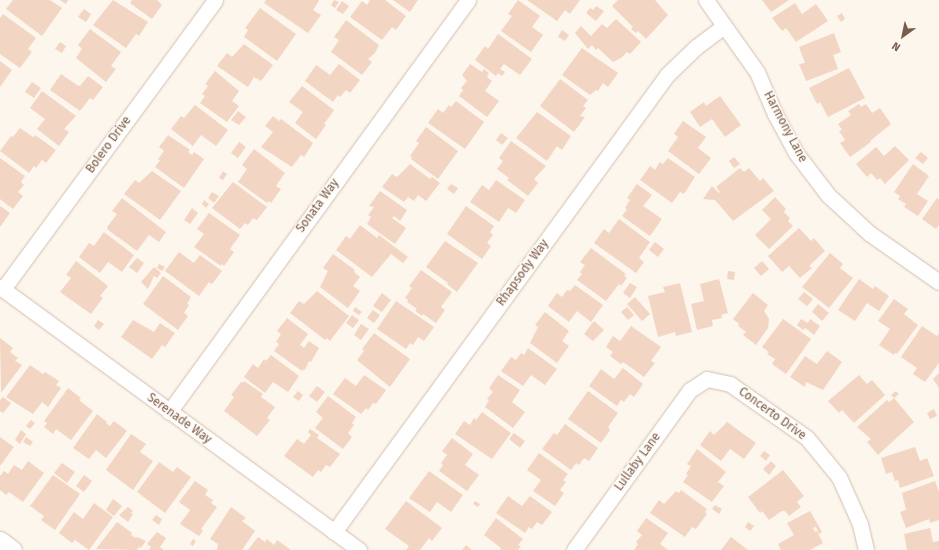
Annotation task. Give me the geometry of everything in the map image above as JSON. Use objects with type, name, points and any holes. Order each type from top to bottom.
[{"type":"street","name":"Bolero Drive","points":[[2,288],[215,0]]},
{"type":"street","name":"Sonata Way","points":[[169,412],[468,0]]},
{"type":"street","name":"Harmony Lane","points":[[706,0],[757,72],[775,114],[796,153],[828,195],[869,232],[939,282]]},
{"type":"street","name":"Rhapsody Way","points":[[334,532],[667,75],[696,48],[724,26]]},
{"type":"street","name":"Serenade Way","points":[[2,288],[359,550]]},
{"type":"street","name":"Lullaby Lane","points":[[574,550],[690,390],[707,379]]},
{"type":"street","name":"Concerto Drive","points":[[707,379],[730,384],[807,438],[839,477],[860,524],[866,550]]},
{"type":"street","points":[[0,541],[12,550]]},
{"type":"building","points":[[13,0],[50,0],[62,8],[42,36],[6,9]]},
{"type":"building","points":[[60,0],[68,0],[66,4]]},
{"type":"building","points":[[113,0],[148,22],[139,36],[136,34],[126,48],[93,25]]},
{"type":"building","points":[[132,0],[157,0],[162,5],[152,19],[130,3]]},
{"type":"building","points":[[266,0],[318,0],[319,1],[313,10],[321,15],[308,33],[264,3]]},
{"type":"building","points":[[334,0],[339,2],[335,8],[331,5]]},
{"type":"building","points":[[370,0],[385,0],[406,16],[396,30],[392,27],[382,40],[350,17],[362,1],[367,5]]},
{"type":"building","points":[[393,0],[418,0],[410,12]]},
{"type":"building","points":[[518,0],[540,16],[532,27],[543,35],[531,52],[501,31],[512,16],[508,14]]},
{"type":"building","points":[[527,0],[580,0],[570,14],[565,10],[557,21]]},
{"type":"building","points":[[618,0],[655,0],[668,15],[646,39],[638,31],[636,33],[631,29],[633,27],[612,6]]},
{"type":"building","points":[[762,0],[789,0],[771,12]]},
{"type":"building","points":[[342,1],[349,6],[343,14],[336,10]]},
{"type":"building","points":[[795,3],[802,14],[816,4],[828,21],[796,42],[786,28],[782,31],[772,18]]},
{"type":"building","points":[[596,6],[604,11],[596,21],[586,13],[590,8],[593,10]]},
{"type":"building","points":[[260,8],[296,34],[277,61],[244,37],[248,30],[245,28]]},
{"type":"building","points":[[84,9],[91,14],[86,22],[78,17]]},
{"type":"building","points":[[842,13],[845,19],[841,22],[837,16]]},
{"type":"building","points":[[3,14],[36,38],[28,49],[32,52],[20,68],[0,54],[0,18]]},
{"type":"building","points":[[616,19],[641,42],[630,54],[627,52],[621,58],[613,62],[598,48],[596,50],[592,45],[588,49],[575,33],[581,26],[591,36],[602,24],[607,28]]},
{"type":"building","points":[[346,20],[379,45],[375,53],[368,59],[372,62],[362,75],[331,52],[339,40],[334,37]]},
{"type":"building","points":[[90,29],[121,52],[111,66],[116,69],[106,82],[76,58],[82,49],[78,45]]},
{"type":"building","points":[[562,30],[569,35],[565,41],[558,37]]},
{"type":"building","points":[[834,33],[841,52],[833,55],[838,69],[806,81],[799,64],[805,63],[799,47]]},
{"type":"building","points":[[498,34],[532,59],[520,75],[504,64],[500,69],[505,72],[502,76],[498,73],[496,76],[475,60],[485,46],[488,49]]},
{"type":"building","points":[[60,42],[66,46],[62,53],[55,49]]},
{"type":"building","points":[[244,44],[273,65],[261,81],[254,77],[248,87],[217,66],[227,53],[232,57]]},
{"type":"building","points":[[582,48],[618,73],[608,87],[603,83],[598,91],[596,90],[590,95],[562,75]]},
{"type":"building","points":[[0,61],[12,70],[0,87]]},
{"type":"building","points":[[339,64],[360,80],[350,93],[346,90],[340,97],[338,95],[333,102],[305,81],[316,65],[330,75]]},
{"type":"building","points":[[470,64],[482,72],[484,69],[489,73],[487,77],[492,81],[485,91],[499,101],[487,117],[459,96],[463,90],[461,88],[467,81],[462,75]]},
{"type":"building","points":[[849,68],[865,98],[828,117],[820,102],[817,104],[809,88]]},
{"type":"building","points":[[215,71],[239,91],[232,101],[239,106],[227,122],[200,103],[205,96],[202,94],[208,86],[205,84]]},
{"type":"building","points":[[61,74],[80,86],[88,76],[103,87],[93,100],[90,98],[80,111],[50,90]]},
{"type":"building","points":[[560,79],[588,100],[583,106],[586,108],[580,116],[585,117],[574,132],[540,106]]},
{"type":"building","points":[[32,82],[41,88],[34,98],[25,92]]},
{"type":"building","points":[[302,86],[334,110],[316,139],[295,123],[303,112],[289,102]]},
{"type":"building","points":[[42,91],[76,116],[64,129],[69,132],[59,146],[37,129],[45,119],[30,108]]},
{"type":"building","points":[[720,96],[741,125],[725,137],[712,119],[700,127],[690,112],[704,102],[706,106]]},
{"type":"building","points":[[456,101],[484,122],[465,149],[428,123],[438,109],[443,113],[449,105],[451,107]]},
{"type":"building","points":[[859,104],[861,107],[866,104],[872,113],[880,108],[891,124],[870,141],[871,142],[850,157],[840,143],[845,140],[839,131],[842,130],[838,124],[851,115],[848,111]]},
{"type":"building","points":[[195,105],[228,130],[216,146],[201,135],[193,146],[171,129],[181,116],[184,118]]},
{"type":"building","points":[[238,111],[246,117],[239,125],[231,120]]},
{"type":"building","points":[[537,112],[571,136],[562,150],[557,146],[547,161],[516,138]]},
{"type":"building","points":[[273,116],[279,121],[281,119],[313,143],[304,157],[301,155],[292,167],[261,147],[273,132],[265,126]]},
{"type":"building","points":[[683,121],[706,137],[698,148],[711,158],[699,174],[668,151],[678,137],[674,134]]},
{"type":"building","points":[[426,127],[458,151],[438,179],[411,159],[412,157],[410,156],[419,143],[416,141]]},
{"type":"building","points":[[20,128],[33,137],[35,135],[56,150],[46,163],[42,160],[36,168],[34,166],[29,173],[0,151],[11,136],[13,137]]},
{"type":"building","points":[[501,133],[508,138],[502,145],[496,140]]},
{"type":"building","points":[[168,135],[190,150],[188,152],[192,155],[194,152],[204,159],[184,188],[155,167],[160,160],[158,159],[164,151],[159,147]]},
{"type":"building","points":[[511,141],[546,166],[534,179],[538,183],[528,196],[507,180],[509,178],[497,169],[503,161],[499,158]]},
{"type":"building","points":[[239,142],[246,147],[238,158],[231,153]]},
{"type":"building","points":[[895,146],[909,160],[885,184],[880,178],[877,180],[871,173],[867,177],[856,164],[876,147],[884,156]]},
{"type":"building","points":[[254,149],[285,173],[276,186],[281,189],[271,203],[269,201],[267,203],[238,182],[247,169],[242,165]]},
{"type":"building","points":[[921,152],[928,158],[923,164],[915,158]]},
{"type":"building","points":[[734,157],[740,164],[734,168],[729,161]]},
{"type":"building","points":[[0,158],[25,176],[21,182],[24,185],[18,192],[23,196],[13,209],[0,199]]},
{"type":"building","points":[[668,158],[695,177],[684,194],[680,192],[672,203],[640,180],[650,166],[655,170],[660,162],[663,164]]},
{"type":"building","points":[[410,164],[430,179],[432,177],[440,183],[426,201],[418,195],[414,201],[408,197],[404,202],[382,187],[392,174],[397,177]]},
{"type":"building","points":[[913,164],[929,176],[917,194],[928,201],[918,216],[904,207],[906,204],[898,199],[900,196],[894,192]]},
{"type":"building","points":[[740,168],[744,172],[749,168],[760,181],[763,178],[774,191],[733,221],[715,200],[703,199],[712,186],[719,193],[720,192],[716,187]]},
{"type":"building","points":[[152,171],[181,191],[160,220],[124,194],[135,180],[139,183]]},
{"type":"building","points":[[223,171],[227,174],[223,180],[219,178]]},
{"type":"building","points":[[496,180],[525,200],[516,213],[508,208],[499,222],[470,202],[482,185],[489,190]]},
{"type":"building","points":[[233,182],[267,207],[257,220],[253,218],[248,225],[245,223],[240,229],[212,208]]},
{"type":"building","points":[[451,184],[458,188],[454,194],[447,189]]},
{"type":"building","points":[[637,184],[652,195],[643,206],[662,219],[650,236],[622,216],[627,209],[625,208],[630,200],[627,198]]},
{"type":"building","points":[[380,191],[407,210],[400,221],[394,216],[392,218],[406,228],[395,244],[367,224],[371,217],[368,215],[374,207],[369,206]]},
{"type":"building","points":[[212,192],[219,196],[214,203],[208,198]]},
{"type":"building","points":[[775,197],[786,209],[784,212],[790,218],[788,221],[793,226],[769,249],[755,235],[771,219],[762,210]]},
{"type":"building","points":[[122,198],[166,232],[159,242],[149,235],[137,251],[108,230],[107,227],[117,214],[112,211]]},
{"type":"building","points":[[937,198],[939,200],[939,225],[936,229],[922,219]]},
{"type":"building","points":[[204,200],[209,204],[206,208],[202,204]]},
{"type":"building","points":[[0,206],[10,213],[0,227]]},
{"type":"building","points":[[466,206],[494,226],[490,232],[493,235],[487,243],[491,246],[482,259],[447,234]]},
{"type":"building","points":[[192,208],[198,213],[190,224],[184,220]]},
{"type":"building","points":[[209,213],[240,235],[230,249],[234,252],[224,266],[222,264],[221,266],[194,247],[204,234],[197,229]]},
{"type":"building","points":[[619,219],[650,242],[639,258],[644,262],[636,273],[594,243],[604,229],[609,233]]},
{"type":"building","points":[[360,225],[377,238],[379,235],[408,257],[403,263],[391,254],[372,277],[336,250],[346,236],[350,239]]},
{"type":"building","points":[[799,228],[811,241],[814,238],[825,251],[809,266],[812,268],[800,278],[789,266],[782,272],[768,256]]},
{"type":"building","points":[[104,232],[134,255],[122,272],[108,262],[100,273],[79,257],[89,243],[94,246]]},
{"type":"building","points":[[445,241],[478,263],[457,292],[447,284],[448,283],[426,267]]},
{"type":"building","points":[[655,242],[664,249],[658,257],[649,250]]},
{"type":"building","points":[[591,248],[626,274],[624,276],[627,278],[621,286],[619,284],[606,301],[577,280],[582,274],[580,272],[585,265],[580,262]]},
{"type":"building","points":[[179,252],[194,263],[200,255],[222,271],[212,284],[209,282],[199,296],[165,271]]},
{"type":"building","points":[[830,253],[843,264],[840,268],[853,278],[829,308],[802,287]]},
{"type":"building","points":[[333,254],[355,270],[354,272],[360,277],[353,286],[360,291],[348,308],[320,287],[328,271],[323,268]]},
{"type":"building","points":[[137,258],[144,263],[137,273],[129,267]]},
{"type":"building","points":[[76,261],[108,286],[100,296],[103,298],[91,314],[60,292],[71,278],[66,275]]},
{"type":"building","points":[[762,261],[769,269],[761,276],[754,268]]},
{"type":"building","points":[[159,264],[165,267],[162,271],[157,268]]},
{"type":"building","points":[[154,267],[161,273],[157,278],[154,276],[148,289],[141,282]]},
{"type":"building","points":[[421,270],[452,292],[441,307],[445,310],[436,323],[423,314],[422,316],[415,311],[417,309],[407,302],[408,300],[405,298],[412,288],[409,286]]},
{"type":"building","points":[[728,271],[735,272],[734,280],[727,279]]},
{"type":"building","points":[[163,276],[191,297],[187,304],[189,305],[184,313],[188,316],[178,330],[143,304]]},
{"type":"building","points":[[719,279],[728,313],[721,315],[722,318],[712,320],[713,326],[697,330],[691,304],[704,301],[700,284]]},
{"type":"building","points":[[859,279],[873,289],[875,286],[889,296],[879,311],[867,303],[855,321],[838,310]]},
{"type":"building","points":[[630,283],[637,287],[630,298],[623,293]]},
{"type":"building","points":[[680,283],[692,332],[676,336],[675,332],[658,337],[648,296],[665,292],[663,287]]},
{"type":"building","points":[[575,285],[603,305],[591,322],[577,311],[569,322],[548,306],[557,293],[562,297],[567,290],[570,291]]},
{"type":"building","points":[[317,291],[349,316],[330,341],[327,338],[325,340],[290,313],[299,301],[304,304]]},
{"type":"building","points":[[804,292],[813,299],[807,306],[798,299]]},
{"type":"building","points":[[382,293],[391,300],[382,312],[373,306]]},
{"type":"building","points":[[753,293],[768,305],[764,311],[769,319],[768,328],[756,345],[743,335],[746,332],[738,326],[739,324],[733,319]]},
{"type":"building","points":[[635,297],[650,314],[642,321],[627,304]]},
{"type":"building","points":[[894,299],[908,309],[904,314],[918,325],[897,354],[895,353],[894,355],[879,345],[890,329],[878,321]]},
{"type":"building","points":[[396,301],[434,327],[424,341],[418,337],[413,345],[410,343],[406,349],[377,329]]},
{"type":"building","points":[[818,304],[829,313],[822,321],[812,312]]},
{"type":"building","points":[[355,307],[362,312],[359,315],[353,311]]},
{"type":"building","points":[[627,307],[634,315],[628,320],[621,312]]},
{"type":"building","points":[[373,310],[380,315],[374,323],[367,318]]},
{"type":"building","points":[[545,312],[569,331],[562,341],[569,346],[557,363],[530,343],[538,327],[535,325]]},
{"type":"building","points":[[352,315],[359,320],[353,328],[346,323]]},
{"type":"building","points":[[287,318],[308,334],[300,345],[304,348],[309,341],[319,348],[311,362],[309,361],[305,370],[304,369],[302,371],[274,351],[279,344],[276,342],[281,334],[277,331]]},
{"type":"building","points":[[783,319],[811,339],[786,374],[772,364],[775,359],[767,354],[769,352],[762,347]]},
{"type":"building","points":[[801,319],[808,323],[810,319],[820,326],[814,335],[805,328],[803,330],[797,325]]},
{"type":"building","points":[[98,320],[104,324],[99,330],[94,326]]},
{"type":"building","points":[[133,320],[154,332],[160,323],[175,333],[165,347],[162,345],[152,359],[121,337]]},
{"type":"building","points":[[594,321],[604,330],[593,341],[584,334]]},
{"type":"building","points":[[361,324],[369,329],[361,340],[354,335]]},
{"type":"building","points":[[631,326],[661,347],[651,361],[655,363],[644,377],[623,362],[621,364],[610,356],[613,352],[606,347],[613,336],[620,341]]},
{"type":"building","points":[[922,326],[937,336],[939,334],[939,363],[925,382],[913,374],[917,368],[901,357]]},
{"type":"building","points":[[374,333],[410,359],[390,387],[357,360],[364,351],[362,349]]},
{"type":"building","points":[[0,338],[13,348],[10,352],[18,358],[15,361],[22,365],[1,393]]},
{"type":"building","points":[[528,348],[557,369],[545,385],[531,375],[523,386],[501,371],[511,357],[516,360],[521,353],[524,355]]},
{"type":"building","points":[[827,351],[842,362],[823,390],[806,382],[805,387],[790,377],[805,356],[817,364]]},
{"type":"building","points":[[271,355],[299,376],[288,392],[273,382],[265,393],[244,377],[253,364],[258,368],[264,359],[266,361]]},
{"type":"building","points":[[30,365],[43,374],[45,372],[59,381],[56,385],[61,388],[48,407],[42,402],[33,414],[6,397]]},
{"type":"building","points":[[623,368],[643,384],[634,397],[630,394],[624,402],[621,400],[617,406],[589,386],[601,369],[614,379]]},
{"type":"building","points":[[939,373],[939,388],[933,379]]},
{"type":"building","points":[[364,375],[386,390],[376,404],[373,403],[368,410],[366,408],[361,414],[333,394],[345,378],[356,386]]},
{"type":"building","points":[[498,375],[520,390],[512,402],[525,412],[513,428],[485,407],[489,400],[487,399],[493,392],[489,388]]},
{"type":"building","points":[[859,375],[867,384],[872,380],[885,395],[854,423],[842,410],[839,413],[828,401]]},
{"type":"building","points":[[244,381],[263,394],[261,397],[275,407],[267,418],[270,420],[257,436],[224,411],[234,397],[231,395],[241,382],[242,383]]},
{"type":"building","points":[[317,386],[325,392],[317,402],[309,396]]},
{"type":"building","points":[[68,388],[81,398],[79,400],[93,411],[71,440],[56,429],[53,434],[44,427],[47,423],[44,421]]},
{"type":"building","points":[[298,391],[303,395],[299,401],[293,397]]},
{"type":"building","points":[[588,391],[618,413],[608,427],[610,430],[601,443],[568,419]]},
{"type":"building","points":[[896,391],[899,394],[894,398],[891,395]]},
{"type":"building","points":[[328,396],[356,417],[352,423],[354,425],[348,433],[352,437],[343,449],[315,428],[323,418],[316,412]]},
{"type":"building","points":[[3,397],[11,403],[3,413],[0,411],[0,400]]},
{"type":"building","points":[[894,398],[914,422],[878,455],[867,442],[871,439],[857,427],[887,400],[889,402]]},
{"type":"building","points":[[934,409],[937,416],[930,419],[927,413]]},
{"type":"building","points":[[482,412],[511,433],[492,459],[455,434],[464,421],[470,425],[474,418],[476,420]]},
{"type":"building","points":[[97,414],[110,426],[114,421],[127,431],[106,458],[96,450],[89,459],[73,448]]},
{"type":"building","points":[[31,420],[35,423],[30,429],[26,426]]},
{"type":"building","points":[[727,422],[756,443],[744,459],[730,449],[721,461],[700,445],[710,431],[714,435]]},
{"type":"building","points":[[565,424],[598,448],[589,461],[584,458],[579,465],[576,463],[571,470],[542,449],[554,433],[557,435]]},
{"type":"building","points":[[310,429],[319,435],[317,438],[340,454],[330,467],[326,465],[321,472],[318,470],[313,477],[284,456],[297,439],[304,444],[311,435],[308,432]]},
{"type":"building","points":[[21,430],[26,434],[20,444],[15,440]]},
{"type":"building","points":[[514,433],[525,441],[520,448],[509,439]]},
{"type":"building","points":[[131,434],[146,444],[140,452],[153,461],[133,490],[106,470]]},
{"type":"building","points":[[0,437],[14,447],[0,466]]},
{"type":"building","points":[[26,437],[33,442],[30,446],[23,442]]},
{"type":"building","points":[[452,438],[473,454],[465,465],[479,475],[467,491],[439,471],[443,465],[441,463],[447,455],[442,451]]},
{"type":"building","points":[[915,447],[920,461],[927,458],[934,476],[900,488],[898,480],[895,481],[892,472],[886,474],[881,458]]},
{"type":"building","points":[[697,449],[726,472],[718,482],[724,486],[712,502],[683,482],[688,475],[686,474],[691,466],[687,464]]},
{"type":"building","points":[[764,451],[770,455],[766,461],[760,456]]},
{"type":"building","points":[[539,453],[568,474],[563,480],[566,482],[560,490],[564,493],[555,506],[533,491],[541,480],[527,470]]},
{"type":"building","points":[[28,461],[44,473],[23,502],[9,492],[6,495],[0,490],[0,476],[4,471],[8,474],[14,465],[22,470]]},
{"type":"building","points":[[771,461],[776,466],[769,475],[763,469]]},
{"type":"building","points":[[159,462],[173,472],[177,467],[191,477],[165,513],[137,492]]},
{"type":"building","points":[[62,463],[75,472],[67,483],[54,473]]},
{"type":"building","points":[[783,470],[804,496],[797,502],[801,507],[789,516],[785,511],[782,511],[769,520],[762,511],[760,513],[748,497]]},
{"type":"building","points":[[429,471],[463,495],[451,512],[437,502],[430,512],[409,498]]},
{"type":"building","points":[[53,475],[80,494],[55,530],[41,520],[44,516],[30,506]]},
{"type":"building","points":[[84,475],[92,481],[84,492],[76,486]]},
{"type":"building","points":[[195,481],[208,490],[205,495],[213,500],[211,503],[217,507],[201,529],[203,531],[199,536],[180,524],[190,510],[179,502]]},
{"type":"building","points":[[935,481],[939,492],[939,520],[930,523],[929,519],[906,528],[900,512],[906,510],[902,493]]},
{"type":"building","points":[[681,490],[707,509],[705,512],[707,514],[696,529],[692,527],[685,537],[650,513],[659,500],[664,504],[676,491],[679,493]]},
{"type":"building","points":[[508,496],[522,506],[530,496],[552,512],[542,525],[537,522],[532,529],[529,527],[525,533],[496,513]]},
{"type":"building","points":[[113,499],[122,506],[114,516],[106,510]]},
{"type":"building","points":[[406,501],[442,528],[432,541],[429,538],[420,550],[406,550],[409,546],[385,529]]},
{"type":"building","points":[[475,501],[480,504],[478,507],[473,504]]},
{"type":"building","points":[[94,503],[113,517],[89,550],[75,540],[72,543],[59,533],[74,512],[83,519]]},
{"type":"building","points":[[715,505],[722,509],[719,514],[712,509]]},
{"type":"building","points":[[128,507],[133,511],[131,513],[133,514],[128,522],[119,515]]},
{"type":"building","points":[[231,507],[246,518],[242,521],[255,531],[242,550],[217,550],[218,544],[210,539]]},
{"type":"building","points":[[810,511],[822,532],[819,534],[816,527],[813,528],[815,532],[817,531],[823,543],[810,550],[781,550],[778,544],[794,535],[787,523]]},
{"type":"building","points":[[156,515],[162,519],[159,525],[152,520]]},
{"type":"building","points":[[496,518],[523,539],[518,545],[521,546],[518,550],[500,550],[501,548],[484,535]]},
{"type":"building","points":[[646,518],[668,533],[660,544],[668,550],[634,550],[638,544],[636,542],[642,535],[637,531]]},
{"type":"building","points":[[117,522],[132,533],[131,535],[146,541],[141,548],[139,547],[137,550],[96,549]]},
{"type":"building","points":[[748,522],[754,526],[750,531],[745,527]]},
{"type":"building","points":[[930,528],[933,542],[939,541],[939,550],[907,550],[904,534]]},
{"type":"building","points":[[157,532],[166,538],[160,547],[164,550],[149,550],[151,547],[147,544]]},
{"type":"building","points":[[258,537],[265,542],[267,539],[274,545],[277,540],[291,550],[248,550]]},
{"type":"building","points":[[731,537],[748,550],[721,550]]},
{"type":"building","points":[[193,539],[196,541],[193,546],[190,544]]},
{"type":"building","points":[[466,545],[472,550],[462,550]]}]
